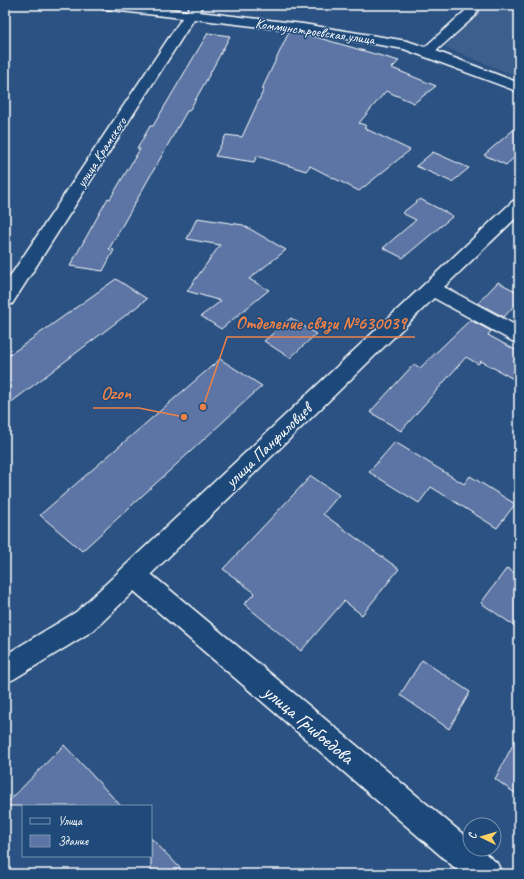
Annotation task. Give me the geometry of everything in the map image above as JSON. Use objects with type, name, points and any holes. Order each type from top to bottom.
[{"type":"street","name":"Коммунстроевская улица","points":[[103,5],[193,10],[407,45],[486,74],[519,88]]},
{"type":"street","points":[[426,52],[470,13],[475,5]]},
{"type":"street","name":"улица Крамского","points":[[5,299],[193,10]]},
{"type":"street","name":"улица Панфиловцев","points":[[5,670],[85,621],[519,205]]},
{"type":"street","points":[[432,289],[519,336]]},
{"type":"street","name":"улица Грибоедова","points":[[133,575],[486,874]]},
{"type":"shaded area","points":[[485,5],[519,5],[519,77],[445,47]]},
{"type":"building","points":[[289,32],[302,33],[399,61],[392,68],[436,86],[414,103],[386,91],[359,123],[367,126],[364,128],[410,150],[359,191],[310,166],[306,171],[257,156],[254,162],[215,156],[226,135],[242,137],[264,89],[262,89]]},
{"type":"building","points":[[208,33],[230,36],[189,111],[187,111],[109,249],[114,250],[103,271],[70,266],[108,198],[110,199],[140,149],[137,149],[150,126],[153,126]]},
{"type":"building","points":[[519,125],[519,153],[506,165],[484,155]]},
{"type":"building","points":[[433,152],[469,168],[452,182],[416,166]]},
{"type":"building","points":[[420,199],[453,216],[403,258],[383,248],[416,220],[402,213]]},
{"type":"building","points":[[197,218],[243,225],[286,250],[249,279],[269,290],[221,329],[201,316],[221,301],[187,291],[220,245],[187,239]]},
{"type":"building","points":[[116,279],[147,299],[5,407],[5,358]]},
{"type":"building","points":[[498,282],[519,293],[519,300],[504,317],[478,303]]},
{"type":"building","points":[[291,318],[316,334],[290,358],[264,341]]},
{"type":"building","points":[[470,320],[491,331],[488,335],[519,352],[519,382],[481,361],[478,364],[466,357],[401,431],[370,412],[414,364],[420,368]]},
{"type":"building","points":[[220,359],[262,386],[82,551],[40,515]]},
{"type":"building","points":[[395,442],[464,484],[470,476],[515,504],[497,528],[431,487],[419,503],[369,472]]},
{"type":"building","points":[[311,476],[339,495],[323,514],[399,569],[362,615],[344,601],[301,651],[244,604],[255,593],[223,569]]},
{"type":"building","points":[[507,568],[519,576],[519,629],[481,603]]},
{"type":"building","points":[[422,660],[470,692],[449,729],[400,695]]},
{"type":"building","points":[[519,733],[519,796],[495,779]]},
{"type":"building","points":[[64,745],[120,805],[5,806]]},
{"type":"building","points":[[152,839],[186,874],[151,874]]},
{"type":"place","name":"Отделение связи №630039","points":[[203,407]]},
{"type":"place","name":"Ozon","points":[[184,417]]}]
